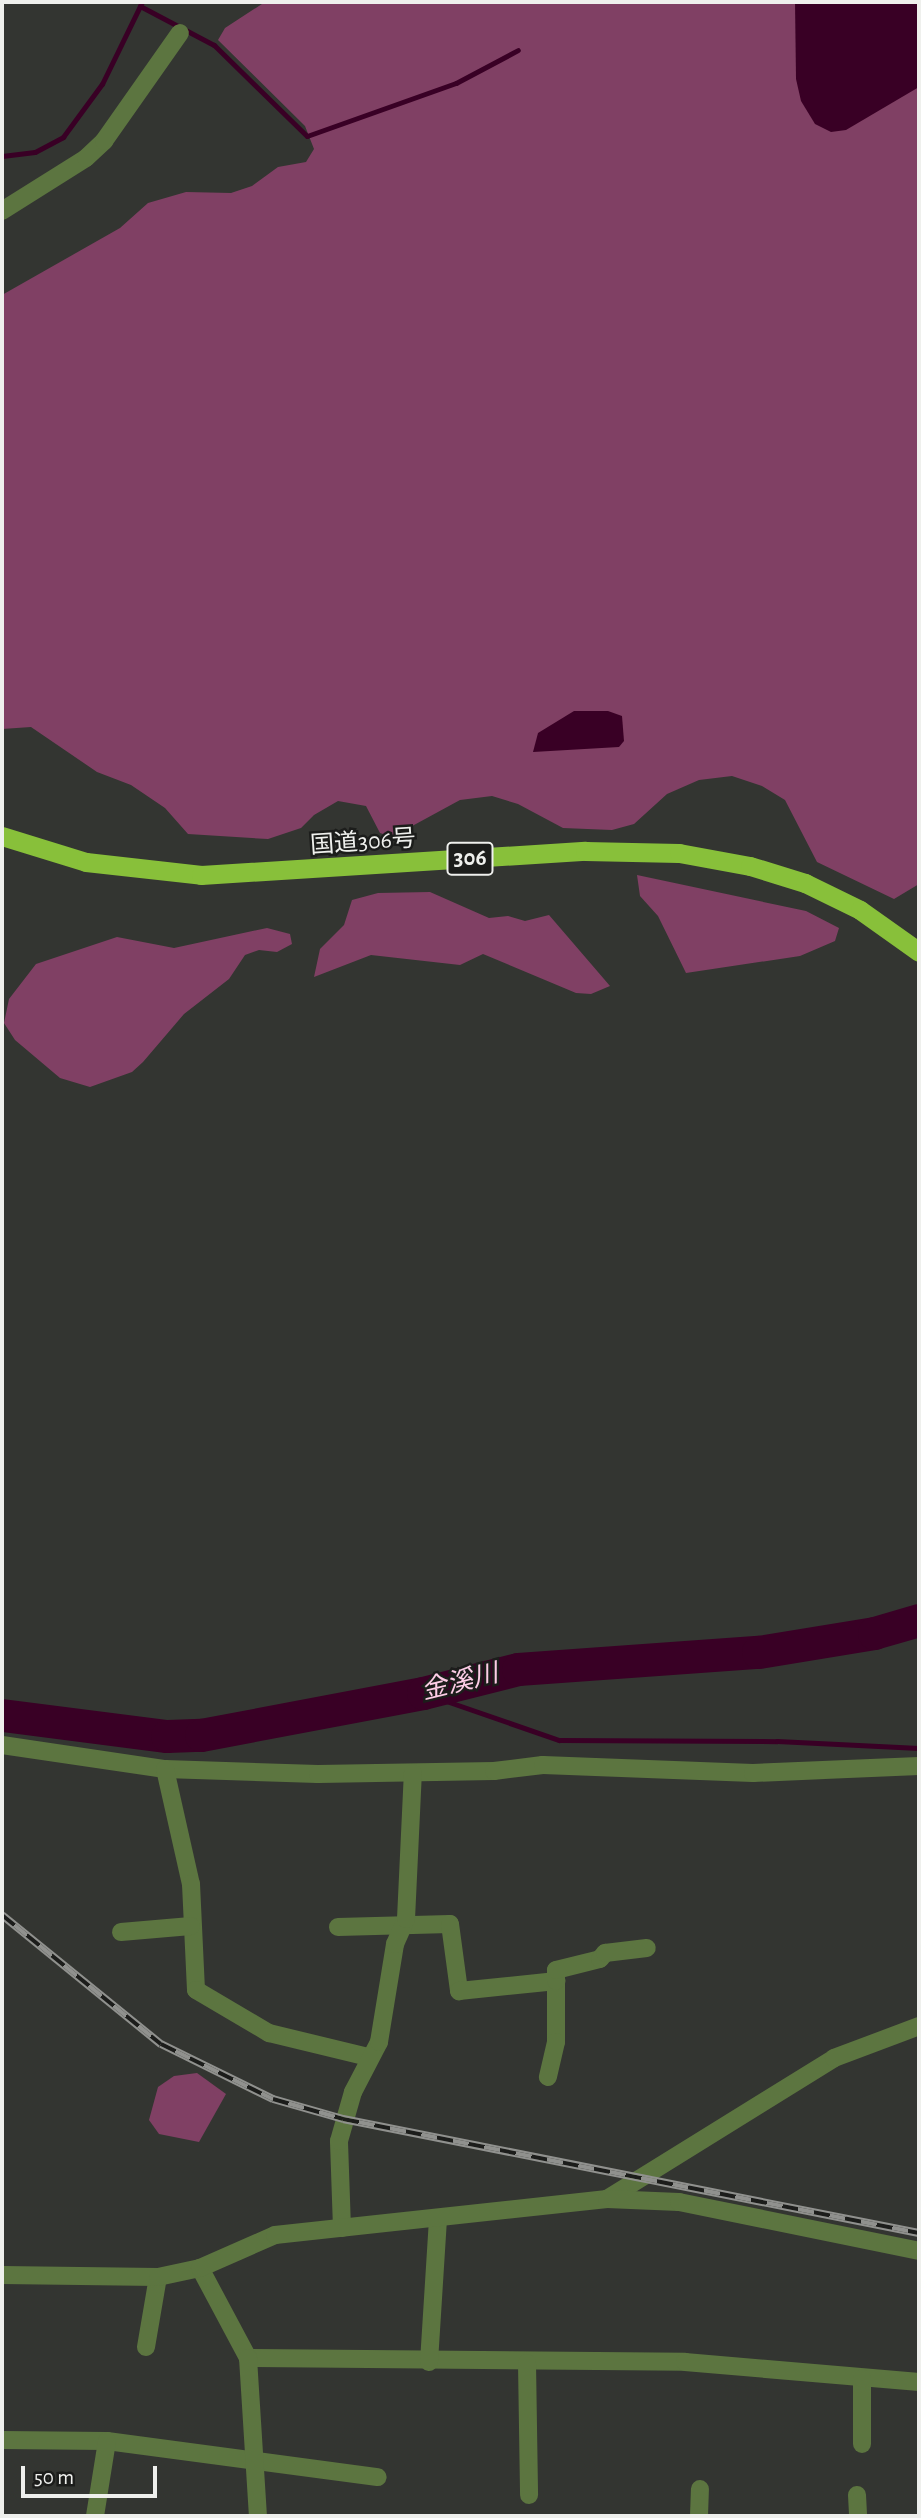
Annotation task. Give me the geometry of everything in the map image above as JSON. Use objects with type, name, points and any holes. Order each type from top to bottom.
[{"type":"highway","name":"国道306号","points":[[2,836],[86,862],[201,875],[584,852],[679,853],[750,866],[805,883],[860,910],[919,952]]},
{"type":"street","points":[[2,211],[86,158],[104,141],[180,33]]},
{"type":"street","points":[[2,1745],[171,1766],[413,1773],[543,1765],[753,1773],[919,1766]]},
{"type":"street","points":[[171,1766],[191,1884],[196,1990],[269,2033],[368,2057]]},
{"type":"street","points":[[342,2228],[339,2141],[368,2057],[384,2027],[410,1884],[413,1773]]},
{"type":"street","points":[[338,1927],[401,1929],[450,1924],[459,1991],[556,1981]]},
{"type":"street","points":[[121,1932],[191,1926]]},
{"type":"street","points":[[548,2077],[556,2042],[556,1969],[600,1959],[604,1953],[647,1948]]},
{"type":"street","points":[[607,2199],[834,2058],[919,2026]]},
{"type":"street","points":[[2,2275],[158,2277],[200,2268],[275,2235],[607,2199],[679,2202],[919,2251]]},
{"type":"street","points":[[429,2362],[438,2219]]},
{"type":"street","points":[[200,2268],[248,2358],[258,2516]]},
{"type":"street","points":[[146,2347],[158,2277]]},
{"type":"street","points":[[248,2358],[527,2364],[685,2362],[919,2382]]},
{"type":"street","points":[[527,2364],[529,2495]]},
{"type":"street","points":[[862,2378],[862,2444]]},
{"type":"street","points":[[2,2440],[107,2441],[378,2477]]},
{"type":"street","points":[[95,2516],[107,2441]]},
{"type":"street","points":[[699,2516],[700,2489]]},
{"type":"street","points":[[857,2495],[858,2516]]},
{"type":"shaded area","points":[[265,2],[919,2],[919,884],[894,899],[817,862],[785,800],[762,786],[732,776],[699,780],[667,794],[634,824],[612,830],[563,828],[518,804],[492,796],[460,800],[392,837],[380,833],[366,806],[338,801],[314,815],[301,828],[268,839],[188,834],[165,808],[131,785],[97,772],[31,727],[2,729],[2,295],[120,228],[148,203],[186,192],[231,193],[252,186],[278,167],[306,162],[314,149],[305,126],[218,40],[225,28]]},
{"type":"shaded area","points":[[795,2],[919,2],[919,87],[846,130],[831,132],[815,124],[801,101],[796,79]]},
{"type":"shaded area","points":[[574,711],[608,711],[622,716],[624,741],[619,747],[533,752],[538,733]]},
{"type":"shaded area","points":[[637,875],[806,911],[839,928],[835,941],[800,956],[686,973],[658,916],[640,896]]},
{"type":"shaded area","points":[[430,892],[489,918],[508,916],[525,921],[549,915],[610,986],[591,994],[576,993],[483,954],[460,965],[371,955],[314,977],[320,949],[344,925],[352,900],[378,893]]},
{"type":"shaded area","points":[[267,928],[290,934],[292,944],[277,952],[259,950],[245,955],[229,979],[184,1014],[132,1072],[90,1087],[60,1078],[15,1040],[4,1023],[9,999],[36,964],[117,937],[174,948]]},
{"type":"shaded area","points":[[197,2073],[226,2094],[199,2142],[159,2134],[149,2120],[158,2087],[174,2076]]},
{"type":"waterway","points":[[2,156],[35,152],[63,137],[102,84],[142,2]]},
{"type":"waterway","points":[[140,6],[214,45],[307,136],[456,83],[518,50]]},
{"type":"waterway","name":"金溪川","points":[[2,1715],[167,1736],[201,1735],[423,1693],[518,1669],[758,1652],[874,1633],[919,1620]]},
{"type":"waterway","points":[[423,1693],[559,1740],[777,1741],[919,1748]]},
{"type":"railway","points":[[2,1915],[161,2044],[273,2099],[343,2119],[919,2233]]}]
